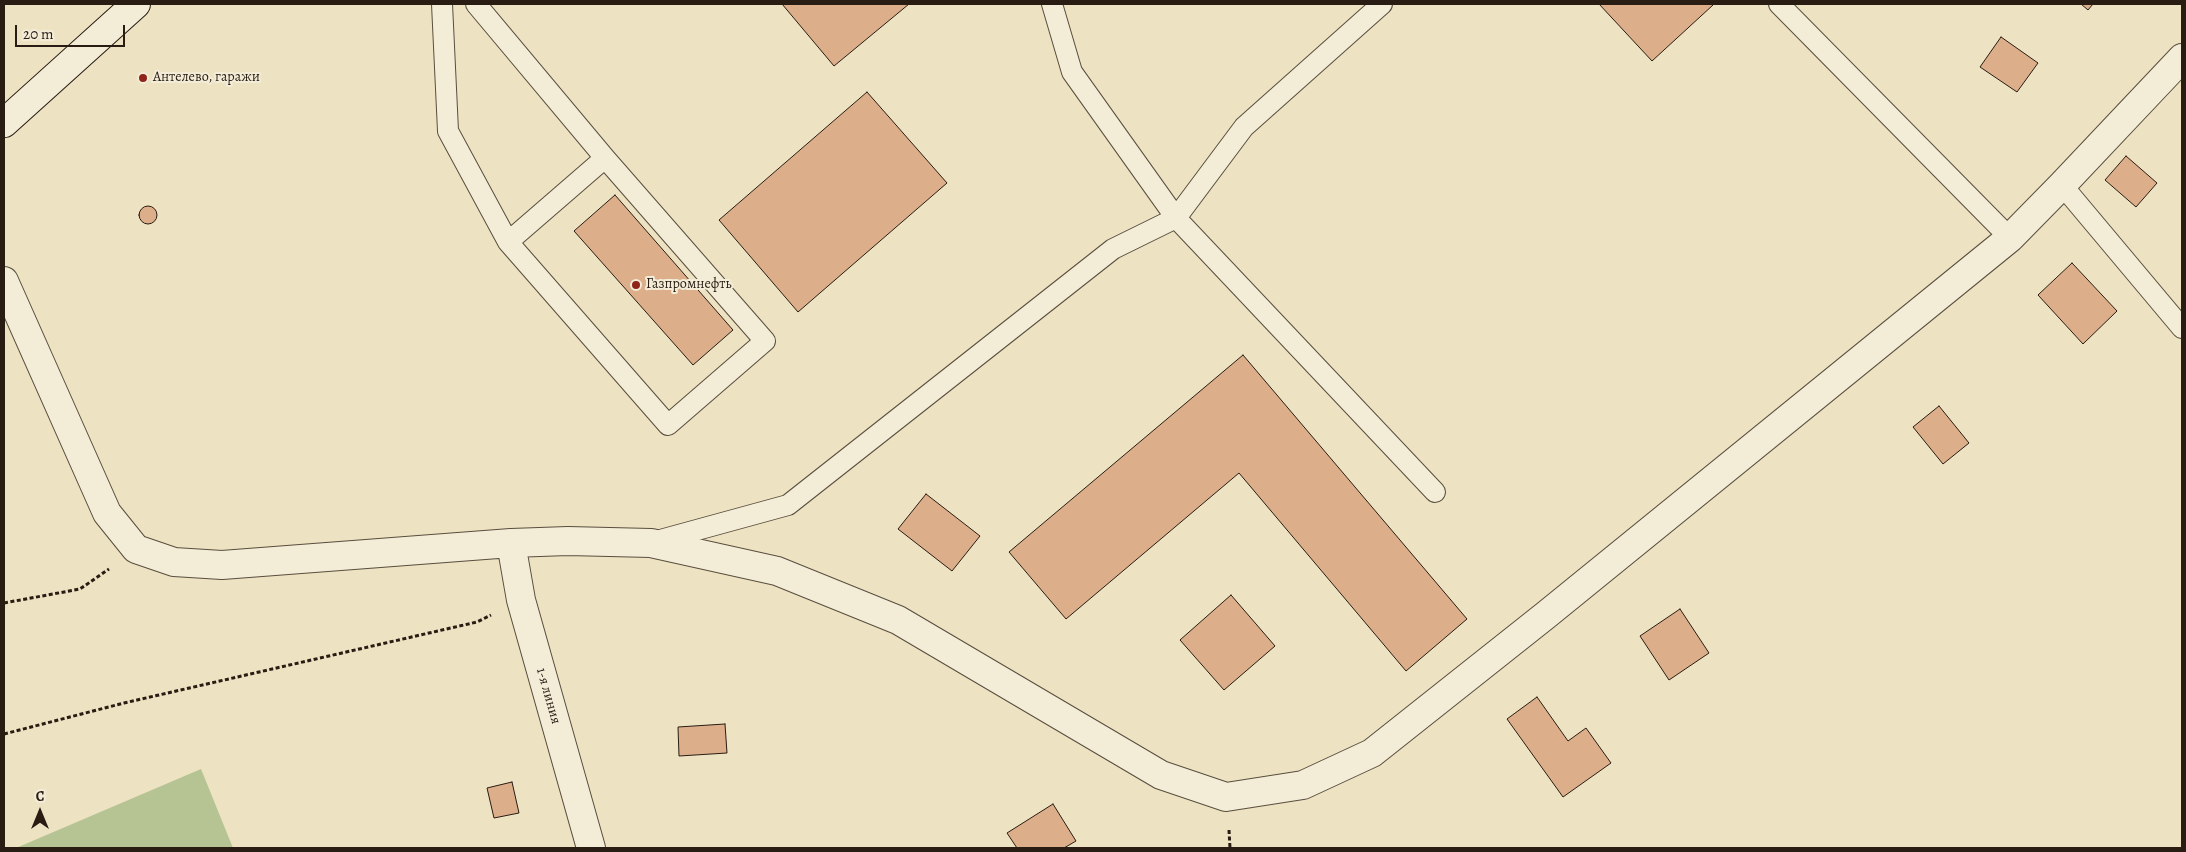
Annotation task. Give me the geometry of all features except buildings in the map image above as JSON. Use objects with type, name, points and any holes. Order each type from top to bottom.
[{"type":"street","points":[[4,123],[136,4]]},
{"type":"street","points":[[4,281],[107,513],[136,549],[174,562],[222,565],[511,543],[651,543],[777,571],[898,620],[1161,775],[1226,797],[1303,785],[1372,753],[1380,747],[1546,615],[2010,238],[2182,58]]},
{"type":"street","name":"1-я линия","points":[[511,543],[521,600],[591,848]]},
{"type":"lane","points":[[442,4],[448,131],[508,242],[668,425],[765,341],[605,158],[476,4]]},
{"type":"lane","points":[[1052,4],[1072,72],[1176,218],[1435,492]]},
{"type":"lane","points":[[651,543],[788,505],[1114,249],[1176,218],[1244,127],[1382,4]]},
{"type":"lane","points":[[1778,4],[2010,238]]},
{"type":"lane","points":[[508,242],[605,158]]},
{"type":"lane","points":[[2062,185],[2182,328]]},
{"type":"path","points":[[4,603],[80,589],[136,549]]},
{"type":"path","points":[[4,734],[134,701],[477,622],[521,600]]},
{"type":"green space","points":[[201,769],[233,848],[16,848]]},
{"type":"place","name":"Антелево, гаражи","points":[[143,78]]},
{"type":"place","name":"Газпромнефть","points":[[636,285]]}]
